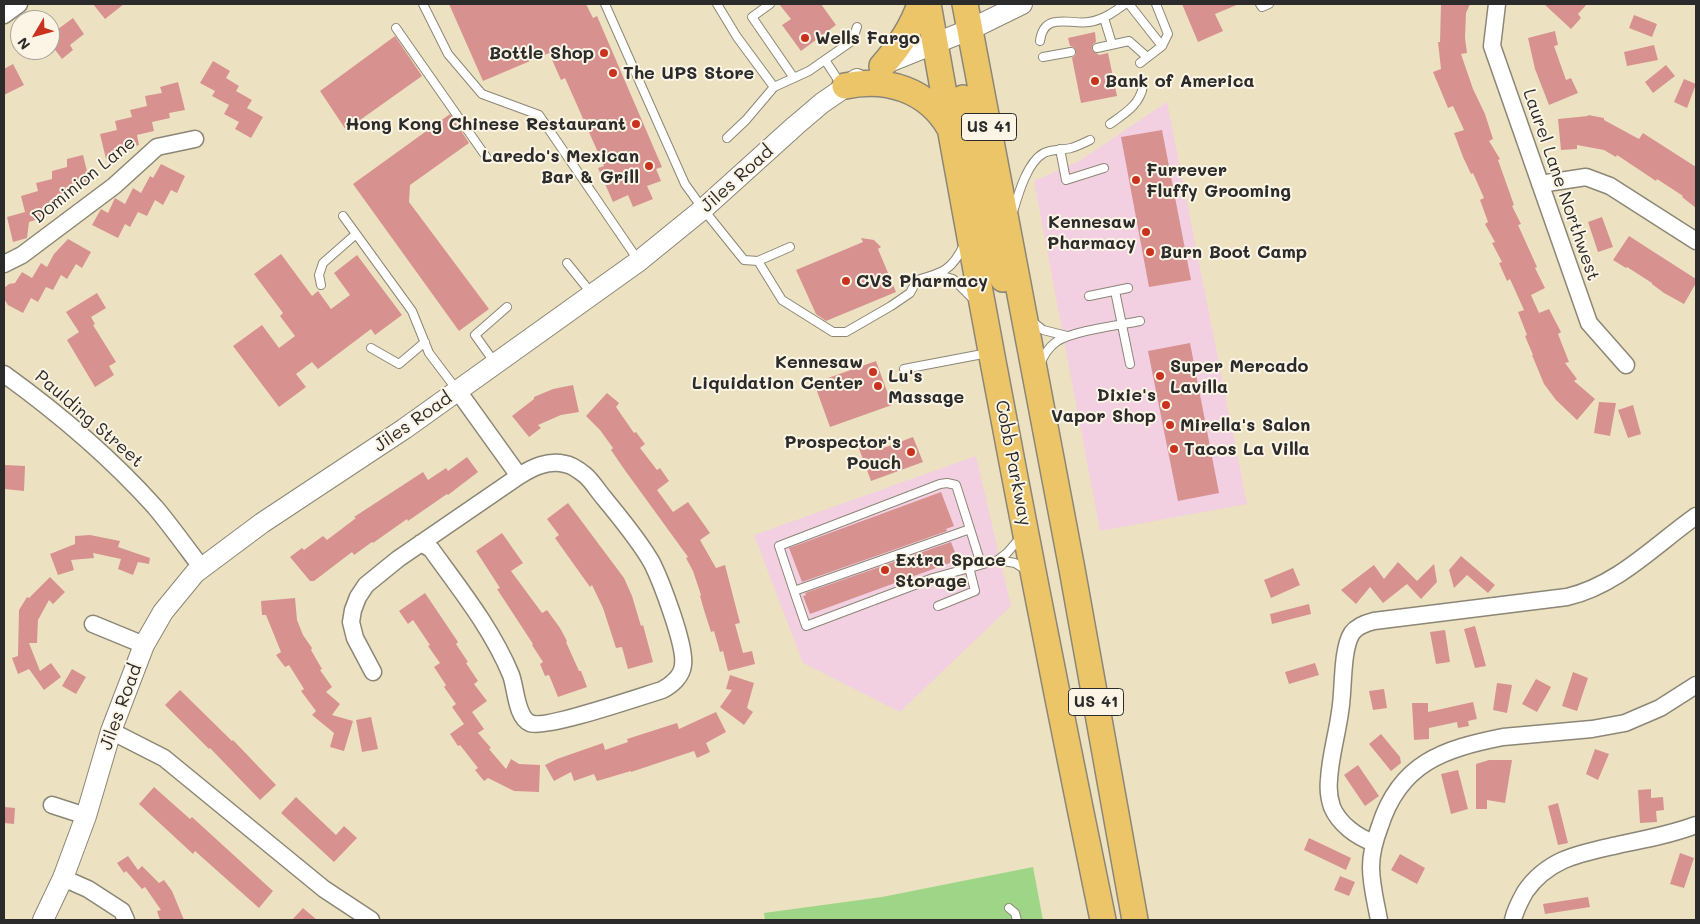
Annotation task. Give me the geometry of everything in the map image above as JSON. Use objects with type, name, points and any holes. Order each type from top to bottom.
[{"type":"main road","points":[[882,66],[893,54],[910,29],[920,4]]},
{"type":"main road","name":"Cobb Parkway","points":[[928,4],[1025,527],[1103,920]]},
{"type":"main road","points":[[949,4],[959,19],[970,29]]},
{"type":"main road","name":"US 41","points":[[965,4],[1037,380],[1135,920]]},
{"type":"main road","points":[[935,44],[952,56],[958,70],[986,217],[1011,304],[1026,321]]},
{"type":"main road","points":[[844,87],[857,84],[881,84],[917,94],[933,106],[946,120],[951,130]]},
{"type":"street","points":[[4,15],[18,4]]},
{"type":"street","name":"Jiles Road","points":[[43,920],[63,878],[86,816],[111,731],[144,645],[164,612],[201,567],[262,523],[356,462],[458,391],[639,262],[703,209],[795,126],[844,87],[882,66],[970,29],[1022,4]]},
{"type":"street","name":"Laurel Lane Northwest","points":[[1497,4],[1492,46],[1589,324],[1626,365]]},
{"type":"street","name":"Dominion Lane","points":[[4,264],[22,255],[114,186],[157,147],[195,139]]},
{"type":"street","points":[[1540,184],[1586,178],[1610,186],[1696,240]]},
{"type":"street","name":"Paulding Street","points":[[4,374],[70,425],[106,456],[156,508],[201,567]]},
{"type":"street","points":[[458,391],[519,476]]},
{"type":"street","points":[[372,672],[355,638],[352,622],[353,610],[358,597],[366,585],[398,559],[421,543],[519,476],[532,468],[551,462],[566,464],[586,476],[624,523],[653,565],[661,583],[682,652],[683,664],[680,675],[670,686],[662,690],[544,724],[529,723],[520,712],[513,682],[501,655],[474,609],[431,549],[421,543]]},
{"type":"street","points":[[1374,843],[1356,834],[1341,821],[1332,805],[1328,788],[1342,699],[1347,642],[1352,633],[1359,626],[1374,620],[1567,597],[1586,592],[1597,588],[1621,573],[1696,516]]},
{"type":"street","points":[[93,624],[144,645]]},
{"type":"street","points":[[1379,920],[1371,873],[1374,843],[1386,808],[1398,788],[1414,770],[1434,758],[1465,746],[1503,737],[1597,728],[1625,723],[1660,708],[1696,685]]},
{"type":"street","points":[[111,731],[164,758],[324,889],[371,920]]},
{"type":"street","points":[[52,805],[86,816]]},
{"type":"street","points":[[1513,920],[1517,906],[1533,881],[1544,871],[1559,862],[1583,852],[1665,835],[1696,825]]},
{"type":"street","points":[[63,878],[88,889],[122,911],[126,920]]},
{"type":"lane","points":[[422,4],[448,54],[482,94],[539,115],[639,262]]},
{"type":"lane","points":[[605,4],[685,184],[703,209],[744,260],[758,261],[790,247]]},
{"type":"lane","points":[[717,4],[737,37],[774,87]]},
{"type":"lane","points":[[770,4],[752,17],[794,78]]},
{"type":"lane","points":[[1040,41],[1043,31],[1052,23],[1064,21],[1090,22],[1104,18],[1125,4]]},
{"type":"lane","points":[[1129,4],[1162,46]]},
{"type":"lane","points":[[1140,63],[1162,46],[1168,34],[1156,4]]},
{"type":"lane","points":[[1260,4],[1262,7],[1269,4]]},
{"type":"lane","points":[[1104,18],[1112,44]]},
{"type":"lane","points":[[728,138],[774,87],[809,71],[852,41],[857,27]]},
{"type":"lane","points":[[396,28],[487,158]]},
{"type":"lane","points":[[1097,48],[1129,41],[1147,57]]},
{"type":"lane","points":[[1043,56],[1071,52]]},
{"type":"lane","points":[[825,60],[844,87]]},
{"type":"lane","points":[[1110,124],[1138,101],[1144,86]]},
{"type":"lane","points":[[1008,225],[1020,188],[1034,162],[1045,153],[1073,148],[1090,140]]},
{"type":"lane","points":[[1060,150],[1066,180],[1104,168]]},
{"type":"lane","points":[[343,216],[412,311],[429,353],[458,391]]},
{"type":"lane","points":[[758,261],[782,300],[833,332],[846,332],[910,293],[917,280],[939,275],[949,267],[966,242],[969,232]]},
{"type":"lane","points":[[321,285],[322,264],[356,234]]},
{"type":"lane","points":[[567,263],[593,296]]},
{"type":"lane","points":[[939,275],[953,279],[960,284],[970,294],[986,321]]},
{"type":"lane","points":[[1089,296],[1128,288]]},
{"type":"lane","points":[[1115,291],[1130,364]]},
{"type":"lane","points":[[496,364],[475,335],[506,307]]},
{"type":"lane","points":[[1026,321],[1035,324],[1043,330],[1067,336]]},
{"type":"lane","points":[[1037,380],[1040,364],[1044,356],[1056,342],[1067,336],[1140,321]]},
{"type":"lane","points":[[372,348],[398,364],[425,342]]},
{"type":"lane","points":[[904,369],[992,353]]},
{"type":"lane","points":[[981,564],[956,485],[947,483],[940,484],[779,546],[806,626],[933,578],[998,560],[1015,563],[1035,579]]},
{"type":"lane","points":[[998,560],[1014,546],[1025,527]]},
{"type":"lane","points":[[794,591],[970,529]]},
{"type":"lane","points":[[938,606],[975,591],[969,567]]},
{"type":"lane","points":[[1009,908],[1016,913],[1017,920]]},
{"type":"shaded area","points":[[1167,102],[1247,504],[1100,531],[1034,181],[1079,161]]},
{"type":"shaded area","name":"Extra Space Storage","points":[[976,456],[1011,606],[900,712],[803,663],[754,535]]},
{"type":"green space","points":[[1033,867],[1043,920],[765,920],[764,913],[882,897]]},
{"type":"building","points":[[93,4],[124,4],[105,19]]},
{"type":"building","points":[[449,4],[586,4],[593,18],[597,16],[662,167],[656,169],[661,181],[647,186],[653,199],[633,207],[628,195],[613,202],[598,168],[604,166],[565,78],[561,80],[549,53],[483,81]]},
{"type":"building","name":"Wells Fargo","points":[[779,4],[821,4],[836,25],[801,51],[782,25],[791,19]]},
{"type":"building","points":[[1182,4],[1239,4],[1215,14],[1223,31],[1198,42]]},
{"type":"building","points":[[1441,4],[1470,4],[1466,13],[1465,38],[1467,53],[1461,54],[1473,89],[1485,114],[1493,139],[1489,141],[1500,159],[1498,160],[1514,205],[1512,206],[1521,224],[1518,225],[1545,288],[1531,295],[1539,313],[1549,309],[1561,332],[1558,334],[1569,362],[1565,363],[1577,379],[1574,381],[1595,399],[1577,420],[1556,400],[1544,384],[1532,355],[1518,312],[1524,310],[1510,279],[1507,281],[1499,263],[1502,262],[1492,243],[1495,242],[1485,224],[1488,222],[1480,200],[1484,198],[1473,173],[1471,174],[1463,157],[1454,133],[1464,130],[1453,106],[1448,108],[1433,72],[1441,69],[1438,42],[1440,42]]},
{"type":"building","points":[[1544,4],[1587,4],[1578,14],[1581,18],[1571,29]]},
{"type":"building","points":[[1634,15],[1657,24],[1652,37],[1629,28]]},
{"type":"building","points":[[73,18],[84,34],[70,45],[73,50],[62,59],[60,56],[60,28]]},
{"type":"building","points":[[1555,31],[1558,45],[1554,46],[1566,80],[1571,78],[1578,93],[1549,105],[1535,69],[1528,38]]},
{"type":"building","name":"Bank of America","points":[[1095,32],[1096,42],[1093,44],[1092,50],[1099,55],[1108,53],[1117,96],[1081,103],[1072,58],[1076,51],[1070,46],[1068,38]]},
{"type":"building","points":[[395,36],[422,76],[346,130],[320,91]]},
{"type":"building","points":[[1654,45],[1658,60],[1627,66],[1624,52]]},
{"type":"building","points":[[213,61],[230,71],[226,78],[239,86],[236,91],[252,100],[247,108],[263,117],[251,138],[235,129],[239,122],[224,114],[229,105],[212,96],[215,91],[200,83]]},
{"type":"building","points":[[13,64],[24,85],[4,95],[4,69]]},
{"type":"building","points":[[1666,65],[1675,76],[1653,93],[1645,82]]},
{"type":"building","points":[[1684,79],[1696,84],[1687,108],[1674,102]]},
{"type":"building","points":[[178,82],[185,110],[169,113],[170,118],[152,122],[154,131],[137,135],[139,145],[123,149],[124,155],[106,159],[100,134],[117,130],[115,121],[132,117],[130,110],[147,106],[145,96],[162,93],[160,87]]},
{"type":"building","points":[[450,114],[469,143],[410,185],[409,202],[489,309],[459,331],[353,184]]},
{"type":"building","points":[[1588,115],[1604,118],[1604,120],[1639,139],[1643,133],[1696,167],[1696,208],[1683,196],[1657,179],[1656,181],[1617,155],[1616,157],[1604,150],[1577,145],[1577,149],[1561,150],[1558,119]]},
{"type":"building","points":[[1162,130],[1191,280],[1149,287],[1121,137]]},
{"type":"building","points":[[83,155],[90,183],[72,182],[75,194],[58,194],[58,203],[42,207],[45,217],[29,222],[27,238],[13,242],[7,217],[25,212],[21,196],[38,191],[36,183],[52,179],[52,171],[67,167],[67,159]]},
{"type":"building","points":[[161,164],[185,176],[177,193],[171,190],[163,205],[155,200],[147,216],[138,212],[130,227],[125,224],[118,238],[92,225],[101,209],[108,213],[115,198],[125,204],[133,188],[141,193],[150,176],[153,178]]},
{"type":"building","points":[[1602,217],[1613,247],[1598,252],[1588,222]]},
{"type":"building","points":[[1629,236],[1696,279],[1696,283],[1684,304],[1613,260]]},
{"type":"building","name":"CVS Pharmacy","points":[[861,238],[874,240],[881,247],[878,249],[896,292],[826,321],[816,314],[796,270],[863,242]]},
{"type":"building","points":[[68,239],[91,252],[82,268],[76,264],[67,279],[61,275],[53,290],[46,287],[38,302],[31,298],[23,313],[8,305],[4,299],[4,288],[9,284],[15,283],[22,272],[32,278],[41,263],[47,267],[54,254]]},
{"type":"building","points":[[281,254],[312,296],[318,291],[331,309],[350,295],[334,273],[357,255],[402,315],[375,335],[371,329],[318,369],[312,362],[296,374],[306,387],[279,407],[233,346],[262,325],[279,348],[295,336],[280,316],[283,313],[254,274]]},
{"type":"building","points":[[97,293],[106,308],[91,317],[95,324],[93,325],[116,362],[109,366],[114,375],[95,387],[67,340],[79,332],[66,312]]},
{"type":"building","points":[[1190,343],[1219,493],[1178,501],[1148,351]]},
{"type":"building","points":[[876,361],[892,405],[830,427],[814,383]]},
{"type":"building","points":[[573,385],[579,412],[561,415],[538,425],[541,428],[529,437],[512,416],[534,399],[534,397],[553,389]]},
{"type":"building","points":[[607,393],[619,403],[616,407],[634,433],[636,432],[645,444],[640,448],[657,470],[660,468],[669,481],[657,490],[673,512],[688,502],[710,533],[700,540],[716,568],[725,565],[740,623],[735,624],[743,653],[752,651],[755,664],[728,671],[723,651],[720,652],[714,631],[711,632],[693,571],[686,558],[688,557],[624,469],[611,450],[613,448],[600,430],[586,416]]},
{"type":"building","points":[[1599,402],[1616,403],[1610,436],[1594,433]]},
{"type":"building","points":[[1633,405],[1641,434],[1628,438],[1618,410]]},
{"type":"building","points":[[873,437],[878,450],[913,437],[923,462],[871,481],[857,443]]},
{"type":"building","points":[[467,457],[478,472],[448,495],[408,521],[407,519],[354,555],[352,552],[314,581],[310,581],[290,557],[302,548],[304,550],[323,536],[327,540],[356,518],[354,517],[423,472],[428,480],[446,468],[448,471]]},
{"type":"building","points":[[5,465],[25,466],[24,491],[4,489]]},
{"type":"building","points":[[941,492],[954,526],[946,529],[947,531],[802,582],[789,548]]},
{"type":"building","points":[[568,503],[624,578],[632,596],[641,626],[643,625],[653,662],[628,669],[622,647],[616,648],[603,608],[592,585],[590,587],[555,538],[559,535],[547,519]]},
{"type":"building","points":[[502,533],[523,563],[511,571],[542,613],[547,610],[560,628],[587,687],[558,697],[549,675],[545,676],[540,664],[543,662],[533,644],[497,589],[500,588],[476,551]]},
{"type":"building","points":[[90,535],[120,541],[118,547],[150,558],[149,564],[138,562],[133,575],[118,569],[121,559],[93,553],[94,558],[71,560],[74,570],[58,575],[50,554],[75,544],[75,536]]},
{"type":"building","points":[[951,542],[958,560],[810,614],[803,596],[806,595],[805,593]]},
{"type":"building","points":[[1461,556],[1495,585],[1488,593],[1467,575],[1454,588],[1449,570]]},
{"type":"building","points":[[1398,562],[1417,581],[1434,564],[1437,582],[1421,599],[1407,584],[1383,603],[1370,587],[1356,604],[1341,590],[1374,565],[1384,579]]},
{"type":"building","points":[[1293,568],[1300,585],[1271,598],[1264,580]]},
{"type":"building","points":[[50,577],[65,592],[53,604],[49,600],[38,620],[37,643],[29,643],[40,671],[51,663],[61,677],[44,690],[29,669],[18,674],[12,658],[18,656],[19,610],[27,597],[29,598]]},
{"type":"building","points":[[425,593],[458,642],[456,644],[478,681],[474,684],[487,701],[472,712],[484,729],[478,733],[506,769],[511,759],[519,764],[540,765],[539,792],[514,791],[488,778],[484,781],[475,770],[478,768],[450,734],[464,724],[452,707],[456,704],[444,687],[446,685],[434,667],[440,663],[413,620],[408,624],[399,611]]},
{"type":"building","points":[[295,598],[297,620],[303,635],[312,648],[311,650],[322,669],[320,670],[332,687],[326,692],[340,704],[332,715],[353,721],[344,751],[330,747],[334,733],[312,715],[316,711],[301,691],[304,689],[289,665],[285,667],[276,655],[281,652],[266,615],[262,615],[261,601]]},
{"type":"building","points":[[1309,604],[1311,614],[1272,624],[1270,614]]},
{"type":"building","points":[[1475,626],[1486,666],[1475,668],[1464,629]]},
{"type":"building","points":[[1445,630],[1450,662],[1436,664],[1430,632]]},
{"type":"building","points":[[1315,663],[1319,675],[1289,684],[1285,672]]},
{"type":"building","points":[[72,669],[86,677],[76,694],[62,686]]},
{"type":"building","points":[[1573,672],[1588,678],[1577,711],[1562,706]]},
{"type":"building","points":[[730,675],[754,683],[747,708],[753,712],[744,725],[720,707],[732,690],[726,689]]},
{"type":"building","points":[[1536,679],[1551,687],[1537,712],[1522,704]]},
{"type":"building","points":[[1497,683],[1512,685],[1507,713],[1493,710]]},
{"type":"building","points":[[1384,689],[1387,708],[1373,710],[1369,691]]},
{"type":"building","points":[[180,690],[233,740],[276,785],[260,800],[165,705]]},
{"type":"building","points":[[1473,702],[1477,719],[1468,721],[1469,726],[1458,728],[1457,722],[1429,728],[1429,739],[1414,740],[1412,703],[1428,703],[1428,712]]},
{"type":"building","points":[[716,712],[726,732],[706,743],[710,752],[697,758],[694,751],[597,781],[594,774],[574,781],[571,772],[554,781],[545,765],[603,743],[605,750],[628,742],[627,739],[677,723],[679,729]]},
{"type":"building","points":[[371,717],[378,749],[362,752],[356,720]]},
{"type":"building","points":[[1381,734],[1400,757],[1401,763],[1391,771],[1369,744]]},
{"type":"building","points":[[1595,749],[1609,754],[1598,780],[1586,774]]},
{"type":"building","points":[[1489,760],[1512,760],[1505,803],[1487,800],[1487,809],[1476,809],[1476,764]]},
{"type":"building","points":[[1358,765],[1379,796],[1365,806],[1344,775]]},
{"type":"building","points":[[1458,770],[1468,809],[1451,814],[1441,774]]},
{"type":"building","points":[[154,787],[190,819],[192,817],[273,891],[259,908],[195,851],[193,854],[139,804]]},
{"type":"building","points":[[1651,789],[1651,798],[1663,797],[1664,810],[1656,811],[1657,822],[1640,823],[1638,790]]},
{"type":"building","points":[[296,797],[336,835],[344,826],[357,838],[334,862],[281,813]]},
{"type":"building","points":[[1558,803],[1568,843],[1558,845],[1548,806]]},
{"type":"building","points":[[4,807],[15,808],[14,824],[4,823]]},
{"type":"building","points":[[1309,838],[1351,858],[1346,870],[1304,850]]},
{"type":"building","points":[[1680,853],[1694,858],[1684,888],[1670,884]]},
{"type":"building","points":[[1400,854],[1425,868],[1417,884],[1391,870]]},
{"type":"building","points":[[128,856],[138,870],[142,866],[159,883],[164,880],[172,891],[184,920],[160,920],[157,911],[161,910],[145,887],[142,889],[126,871],[124,873],[117,863]]},
{"type":"building","points":[[1340,876],[1355,882],[1349,896],[1334,890]]},
{"type":"building","points":[[1588,897],[1590,907],[1545,914],[1543,904]]},
{"type":"building","points":[[303,908],[317,920],[292,920]]},
{"type":"place","name":"Wells Fargo","points":[[805,38]]},
{"type":"place","name":"Bottle Shop","points":[[604,53]]},
{"type":"place","name":"The UPS Store","points":[[613,73]]},
{"type":"place","name":"Bank of America","points":[[1095,81]]},
{"type":"place","name":"Hong Kong Chinese Restaurant","points":[[636,124]]},
{"type":"place","name":"Laredo's Mexican Bar & Grill","points":[[649,166]]},
{"type":"place","name":"Furrever Fluffy Grooming","points":[[1136,180]]},
{"type":"place","name":"Kennesaw Pharmacy","points":[[1146,232]]},
{"type":"place","name":"Burn Boot Camp","points":[[1150,252]]},
{"type":"place","name":"CVS Pharmacy","points":[[846,281]]},
{"type":"place","name":"Kennesaw Liquidation Center","points":[[873,372]]},
{"type":"place","name":"Super Mercado Lavilla","points":[[1160,376]]},
{"type":"place","name":"Lu's Massage","points":[[878,386]]},
{"type":"place","name":"Dixie's Vapor Shop","points":[[1166,405]]},
{"type":"place","name":"Mirella's Salon","points":[[1170,425]]},
{"type":"place","name":"Tacos La Villa","points":[[1174,449]]},
{"type":"place","name":"Prospector's Pouch","points":[[911,452]]},
{"type":"place","name":"Extra Space Storage","points":[[885,570]]}]
